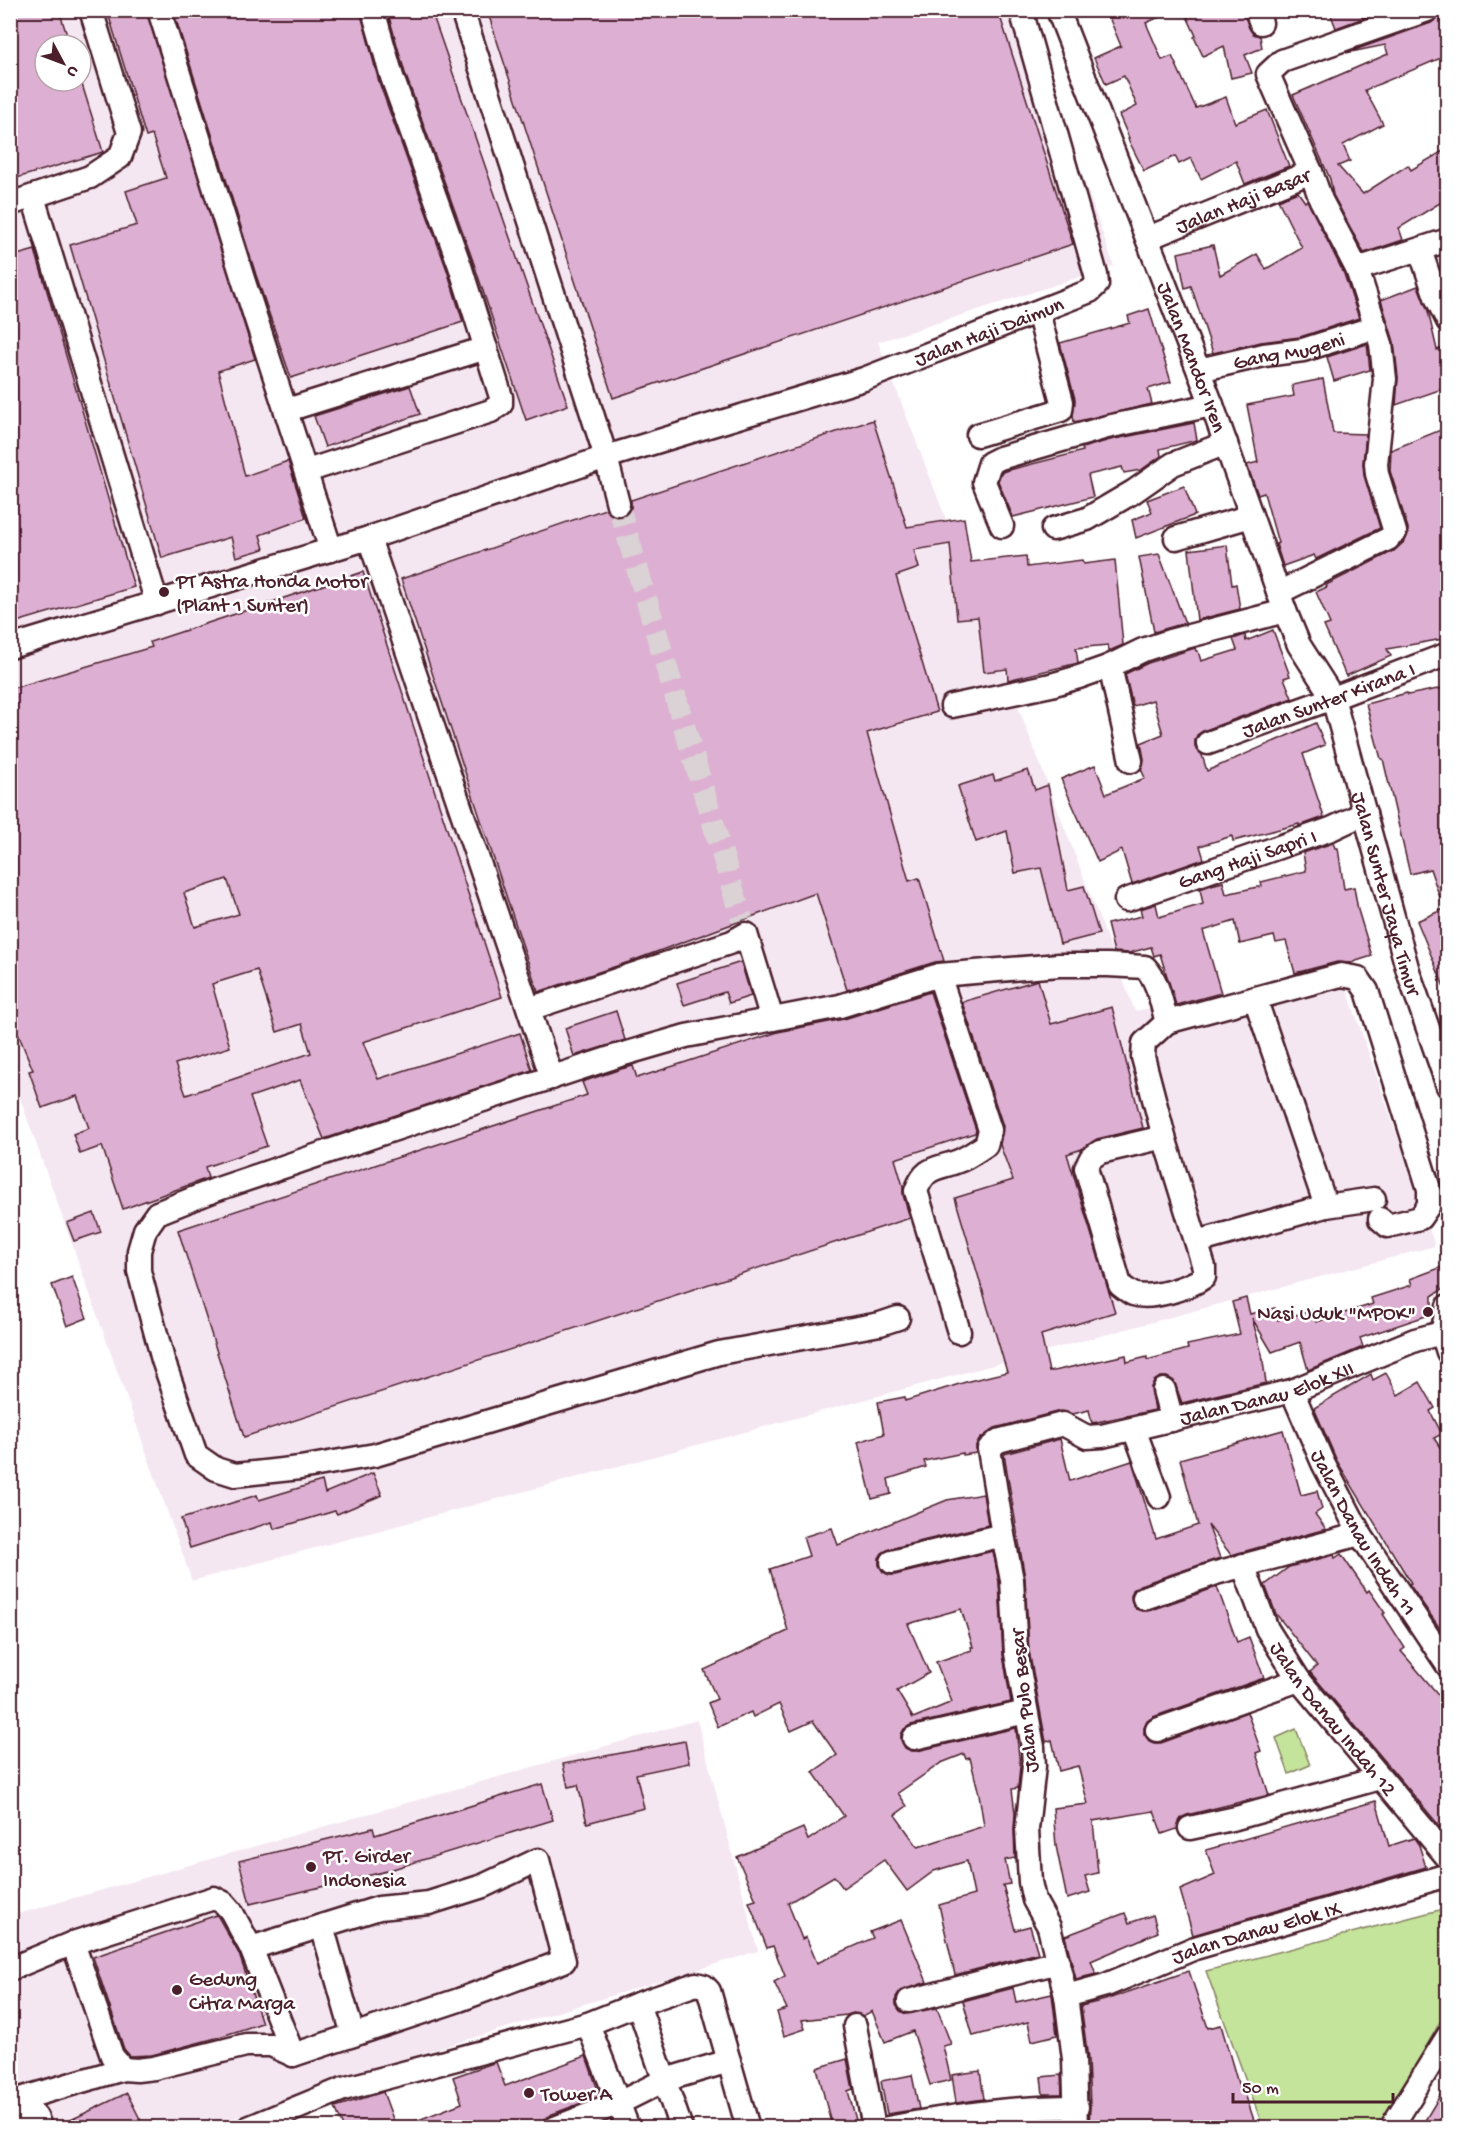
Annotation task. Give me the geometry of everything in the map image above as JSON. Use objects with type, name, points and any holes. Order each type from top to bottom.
[{"type":"street","points":[[10,204],[90,177],[120,157],[129,133],[91,10]]},
{"type":"street","points":[[159,10],[243,279],[332,550]]},
{"type":"street","points":[[307,471],[491,411],[501,404],[501,397],[460,266],[392,77],[373,10]]},
{"type":"street","points":[[462,10],[606,457],[618,504]]},
{"type":"street","name":"Jalan Haji Daimun","points":[[10,647],[332,550],[606,457],[864,379],[1090,291],[1096,284],[1096,275],[1021,10]]},
{"type":"street","name":"Jalan Mandor Iren","points":[[1059,10],[1199,370],[1281,602],[1299,645],[1332,698]]},
{"type":"street","name":"Jalan Haji Basar","points":[[1148,238],[1311,172],[1270,82],[1269,72],[1282,61],[1427,10]]},
{"type":"street","points":[[952,705],[1051,685],[1110,666],[1143,650],[1281,602],[1391,535],[1376,464],[1385,379],[1376,327],[1357,269],[1329,215],[1311,172]]},
{"type":"street","points":[[33,197],[157,603]]},
{"type":"street","points":[[1357,269],[1448,240]]},
{"type":"street","points":[[1420,250],[1436,297],[1448,321]]},
{"type":"street","points":[[978,435],[1061,410],[1062,402],[1038,312]]},
{"type":"street","name":"Gang Mugeni","points":[[1199,370],[1303,350],[1376,327]]},
{"type":"street","points":[[287,410],[486,348]]},
{"type":"street","points":[[1002,526],[984,482],[990,463],[1000,458],[1107,427],[1212,405]]},
{"type":"street","points":[[1053,529],[1087,519],[1133,492],[1173,464],[1226,443]]},
{"type":"street","points":[[1176,538],[1251,516]]},
{"type":"street","points":[[369,538],[552,1078]]},
{"type":"street","name":"Jalan Sunter Kirana I","points":[[1208,743],[1448,654]]},
{"type":"street","points":[[1110,666],[1131,761]]},
{"type":"street","name":"Jalan Sunter Jaya Timur","points":[[1332,698],[1408,971],[1448,1086]]},
{"type":"street","name":"Gang Haji Sapri I","points":[[1126,900],[1331,829],[1365,813]]},
{"type":"street","points":[[529,1009],[732,942],[744,927],[772,1019]]},
{"type":"street","points":[[898,1318],[880,1324],[719,1353],[375,1455],[300,1468],[235,1475],[216,1469],[196,1455],[163,1360],[139,1272],[139,1251],[145,1230],[158,1213],[215,1190],[380,1134],[686,1036],[840,1006],[939,975],[1059,966],[1145,967],[1157,986],[1167,1022]]},
{"type":"street","points":[[939,975],[990,1130],[986,1145],[960,1160],[929,1170],[920,1180],[916,1191],[959,1332]]},
{"type":"street","points":[[1164,1137],[1100,1152],[1091,1158],[1086,1168],[1120,1285],[1132,1293],[1148,1296],[1193,1284],[1204,1277],[1204,1267],[1164,1137],[1143,1049],[1144,1043],[1167,1022],[1341,975],[1358,978],[1367,991],[1429,1189],[1429,1205],[1420,1218],[1388,1226],[1377,1209],[1326,1206],[1197,1242]]},
{"type":"street","points":[[1255,998],[1326,1206]]},
{"type":"street","points":[[1445,1343],[1448,1306]]},
{"type":"street","name":"Jalan Danau Elok XII","points":[[1087,1437],[1134,1429],[1292,1391],[1415,1340],[1445,1343]]},
{"type":"street","points":[[1164,1390],[1172,1420]]},
{"type":"street","name":"Jalan Danau Indah 11","points":[[1292,1391],[1327,1472],[1360,1534],[1448,1666]]},
{"type":"street","name":"Jalan Pulo Besar","points":[[1076,2117],[1074,2059],[1066,1996],[1049,1927],[1034,1900],[1030,1882],[1027,1829],[1034,1766],[1033,1747],[1016,1653],[1012,1580],[1002,1535],[989,1449],[993,1443],[1064,1425],[1087,1437]]},
{"type":"street","points":[[1134,1429],[1159,1497]]},
{"type":"street","points":[[1144,1599],[1243,1565],[1360,1534]]},
{"type":"street","points":[[892,1562],[1002,1535]]},
{"type":"street","name":"Jalan Danau Indah 12","points":[[1243,1565],[1267,1629],[1299,1680],[1448,1858]]},
{"type":"street","points":[[1157,1730],[1299,1680]]},
{"type":"street","points":[[914,1738],[1026,1712]]},
{"type":"street","points":[[1190,1828],[1236,1818],[1380,1778]]},
{"type":"street","points":[[10,2102],[123,2068],[137,2070],[154,2068],[246,2045],[271,2045],[293,2055],[459,2000],[564,1961],[540,1862],[536,1860],[483,1886],[429,1903],[379,1908],[251,1948]]},
{"type":"street","name":"Jalan Danau Elok IX","points":[[1066,1996],[1106,1984],[1195,1948],[1448,1875]]},
{"type":"street","points":[[10,1969],[73,1943],[214,1898],[224,1903],[231,1911],[251,1948],[293,2055]]},
{"type":"street","points":[[322,1926],[353,2035]]},
{"type":"street","points":[[73,1943],[112,2056],[123,2068]]},
{"type":"street","points":[[909,2001],[1058,1962]]},
{"type":"street","points":[[248,2127],[343,2090],[588,2024],[696,1984],[704,1986],[709,1992],[748,2127]]},
{"type":"street","points":[[638,2004],[681,2127]]},
{"type":"street","points":[[588,2024],[628,2127]]},
{"type":"street","points":[[855,2026],[874,2127]]},
{"type":"street","points":[[1391,2127],[1448,2036]]},
{"type":"street","points":[[555,2127],[619,2103],[665,2080],[729,2061]]},
{"type":"street","points":[[888,2127],[931,2123],[1030,2107],[1076,2117]]},
{"type":"street","points":[[10,2118],[28,2112],[33,2113],[37,2116],[40,2127]]},
{"type":"shaded area","points":[[10,11],[1025,11],[1114,266],[878,342],[1135,1011],[1341,972],[1435,1246],[192,1581],[11,1073]]},
{"type":"shaded area","points":[[697,1720],[758,1951],[332,2081],[211,2127],[11,2128],[11,1916]]},
{"type":"green space","points":[[1296,1729],[1310,1765],[1289,1774],[1276,1738]]},
{"type":"green space","points":[[1447,1908],[1447,2010],[1380,2127],[1263,2127],[1206,1971]]},
{"type":"building","points":[[10,10],[59,10],[66,33],[33,33],[33,93],[85,93],[103,152],[10,180]]},
{"type":"building","points":[[107,10],[146,10],[255,359],[218,371],[245,476],[288,461],[306,518],[260,535],[264,549],[236,557],[231,537],[162,558],[70,245],[137,225],[126,191],[166,178],[152,135],[146,137]]},
{"type":"building","points":[[173,10],[360,10],[379,82],[447,270],[463,322],[291,378],[256,275]]},
{"type":"building","points":[[387,10],[431,10],[568,405],[526,420],[473,261],[405,73]]},
{"type":"building","points":[[487,10],[998,10],[1073,244],[613,398]]},
{"type":"building","points":[[1106,10],[1175,10],[1146,23],[1162,60],[1172,56],[1196,108],[1226,97],[1235,123],[1267,110],[1289,166],[1245,184],[1236,161],[1201,179],[1191,158],[1179,164],[1175,156],[1144,171],[1119,115],[1137,106],[1124,76],[1106,84],[1094,58],[1121,46]]},
{"type":"building","points":[[1184,10],[1243,10],[1249,28],[1253,34],[1260,36],[1262,48],[1245,55],[1252,73],[1231,78],[1224,46],[1203,56]]},
{"type":"building","points":[[1329,10],[1385,10],[1336,28]]},
{"type":"building","points":[[1440,12],[1448,27],[1448,55],[1365,90],[1383,124],[1343,145],[1350,161],[1338,166],[1363,194],[1408,165],[1411,170],[1448,148],[1448,198],[1399,228],[1403,240],[1364,253],[1333,195],[1330,179],[1293,95],[1388,54],[1385,45],[1346,53],[1431,23],[1438,18]]},
{"type":"building","points":[[1298,192],[1305,202],[1307,200],[1344,274],[1359,318],[1300,337],[1261,342],[1213,353],[1191,286],[1185,288],[1178,253],[1213,245],[1220,275],[1257,254],[1266,269],[1302,248],[1278,200]]},
{"type":"building","points":[[35,250],[134,587],[10,624],[10,257]]},
{"type":"building","points":[[1418,286],[1428,311],[1437,350],[1448,346],[1448,387],[1396,405],[1398,377],[1394,342],[1381,300]]},
{"type":"building","points":[[1149,309],[1171,382],[1148,389],[1152,404],[1074,422],[1075,399],[1060,343],[1130,323],[1128,316]]},
{"type":"building","points":[[1367,344],[1370,370],[1334,381],[1327,357]]},
{"type":"building","points":[[1323,379],[1333,433],[1366,434],[1364,475],[1380,528],[1316,559],[1314,555],[1283,566],[1264,493],[1258,495],[1247,465],[1258,462],[1247,405],[1294,396],[1292,385]]},
{"type":"building","points":[[410,386],[420,414],[325,447],[314,416]]},
{"type":"building","points":[[873,420],[907,527],[964,518],[971,562],[1026,556],[1027,567],[1082,560],[1084,564],[1115,560],[1123,645],[1109,651],[1108,645],[1076,648],[1078,663],[1008,680],[1007,669],[984,672],[978,617],[957,619],[950,544],[914,550],[919,568],[896,576],[937,712],[867,733],[909,881],[919,878],[944,961],[847,990],[816,893],[629,962],[538,992],[401,579],[605,509],[614,517],[622,517],[631,508],[631,500]]},
{"type":"building","points":[[1194,423],[1197,440],[1160,449],[1161,456],[1141,470],[1124,473],[1122,467],[1088,475],[1093,497],[1013,517],[998,481],[1001,473],[1005,471],[1083,451],[1082,448]]},
{"type":"building","points":[[1448,427],[1448,638],[1387,649],[1391,656],[1346,676],[1324,626],[1330,624],[1316,592],[1394,551],[1405,541],[1408,528],[1390,471],[1391,450]]},
{"type":"building","points":[[1184,486],[1195,515],[1136,538],[1132,520],[1152,512],[1147,500]]},
{"type":"building","points":[[1227,545],[1232,585],[1236,584],[1240,609],[1197,620],[1189,550]]},
{"type":"building","points":[[1159,554],[1185,623],[1154,632],[1139,557]]},
{"type":"building","points":[[363,572],[502,997],[363,1042],[378,1079],[520,1033],[532,1070],[324,1139],[300,1080],[250,1097],[267,1146],[205,1167],[208,1178],[123,1209],[102,1146],[80,1154],[73,1134],[89,1128],[77,1096],[42,1108],[29,1071],[33,1070],[10,1014],[10,689],[152,647],[150,642]],"holes":[[[227,879],[239,914],[195,927],[184,893]],[[257,970],[277,1032],[302,1024],[311,1053],[186,1095],[175,1064],[230,1047],[212,984]]]},
{"type":"building","points":[[1273,630],[1290,676],[1284,678],[1292,698],[1203,731],[1197,735],[1195,747],[1202,755],[1207,771],[1316,723],[1325,745],[1303,754],[1324,817],[1299,826],[1299,824],[1233,841],[1232,836],[1200,846],[1204,859],[1132,884],[1122,850],[1098,862],[1061,779],[1095,765],[1106,794],[1145,778],[1141,769],[1144,759],[1141,743],[1163,734],[1153,700],[1133,706],[1125,674],[1148,663],[1195,648],[1201,661],[1237,650],[1233,639],[1245,635],[1246,641]]},
{"type":"building","points":[[1448,687],[1447,994],[1417,921],[1444,909],[1430,869],[1410,874],[1383,759],[1381,759],[1366,704],[1407,693],[1408,695]]},
{"type":"building","points":[[1028,770],[1035,790],[1048,785],[1068,890],[1084,886],[1099,934],[1060,944],[1041,868],[1015,873],[1007,831],[976,842],[958,786],[993,775],[995,781]]},
{"type":"building","points":[[1333,843],[1335,848],[1338,848],[1344,889],[1354,887],[1358,910],[1372,956],[1350,963],[1337,962],[1295,973],[1286,941],[1276,943],[1274,936],[1240,944],[1235,921],[1203,931],[1221,993],[1176,1005],[1160,954],[1154,956],[1151,947],[1129,953],[1114,952],[1107,924],[1142,916],[1140,909],[1156,904],[1159,917],[1203,904],[1200,889],[1211,885],[1223,882],[1226,894],[1262,886],[1261,882],[1306,871],[1303,853]]},
{"type":"building","points":[[741,962],[751,996],[729,1003],[725,992],[684,1005],[677,983]]},
{"type":"building","points":[[1038,980],[1051,1024],[1112,1007],[1143,1128],[1097,1139],[1082,1149],[1067,1154],[1115,1312],[1041,1335],[1049,1372],[1126,1355],[1127,1362],[1147,1357],[1147,1360],[1188,1349],[1187,1345],[1240,1334],[1232,1302],[1246,1298],[1250,1314],[1275,1308],[1278,1320],[1313,1310],[1316,1322],[1373,1304],[1371,1298],[1412,1285],[1410,1279],[1445,1266],[1448,1286],[1432,1296],[1432,1314],[1360,1338],[1363,1347],[1308,1370],[1300,1342],[1272,1352],[1252,1318],[1262,1354],[1266,1383],[1182,1403],[1174,1381],[1167,1377],[1160,1377],[1151,1387],[1155,1410],[1092,1423],[1089,1410],[1073,1414],[1060,1411],[995,1428],[980,1439],[976,1445],[976,1453],[963,1455],[963,1453],[924,1461],[926,1467],[888,1479],[891,1494],[872,1499],[858,1442],[884,1434],[878,1402],[905,1397],[905,1401],[1007,1372],[955,1198],[1013,1180],[1000,1145],[1003,1126],[962,1002]]},
{"type":"building","points":[[930,992],[976,1130],[975,1133],[895,1159],[910,1218],[244,1437],[178,1230],[587,1095],[582,1082],[621,1069],[633,1066],[637,1078],[778,1032],[844,1019]]},
{"type":"building","points":[[616,1011],[625,1040],[574,1056],[565,1028]]},
{"type":"building","points":[[94,1213],[101,1232],[74,1241],[67,1223]]},
{"type":"building","points":[[72,1277],[87,1318],[67,1326],[52,1285]]},
{"type":"building","points":[[1386,1373],[1398,1395],[1420,1382],[1435,1408],[1430,1411],[1442,1434],[1434,1438],[1448,1460],[1448,1640],[1409,1584],[1411,1583],[1337,1461],[1314,1408],[1371,1374],[1373,1380]]},
{"type":"building","points":[[1283,1430],[1301,1495],[1317,1491],[1322,1509],[1315,1514],[1326,1529],[1231,1555],[1208,1525],[1220,1558],[1140,1585],[1133,1590],[1131,1596],[1136,1609],[1148,1611],[1217,1587],[1237,1642],[1249,1637],[1264,1678],[1153,1717],[1146,1722],[1144,1734],[1149,1741],[1161,1743],[1247,1712],[1261,1751],[1256,1753],[1269,1795],[1187,1815],[1181,1818],[1177,1829],[1162,1834],[1154,1811],[1093,1821],[1098,1873],[1085,1876],[1090,1892],[1067,1899],[1056,1846],[1053,1808],[1088,1804],[1078,1766],[1059,1771],[1052,1740],[1046,1742],[1029,1651],[1025,1578],[1004,1454],[1060,1439],[1070,1481],[1132,1461],[1156,1539],[1198,1525],[1180,1459]]},
{"type":"building","points":[[373,1473],[382,1495],[337,1514],[335,1511],[274,1529],[272,1522],[190,1548],[181,1519],[257,1495],[259,1500],[322,1481],[325,1493]]},
{"type":"building","points":[[983,1494],[988,1525],[889,1549],[882,1553],[879,1565],[883,1572],[895,1575],[993,1551],[999,1582],[1003,1655],[1011,1702],[911,1725],[904,1729],[901,1740],[905,1748],[917,1751],[1016,1728],[1020,1766],[1018,1788],[1012,1789],[1015,1813],[1015,1858],[1005,1860],[1010,1884],[1003,1885],[1015,1930],[1030,1926],[1038,1953],[955,1975],[939,1905],[974,1895],[967,1861],[934,1871],[907,1891],[884,1860],[843,1888],[834,1876],[788,1903],[802,1939],[806,1937],[817,1963],[873,1938],[870,1932],[901,1920],[927,1982],[900,1991],[896,1997],[896,2005],[906,2014],[937,2008],[951,2044],[943,2046],[951,2080],[930,2085],[913,2031],[885,2042],[872,2011],[863,2016],[853,2013],[802,2020],[805,2029],[784,2036],[777,2012],[787,2009],[774,1982],[785,1976],[773,1946],[767,1948],[749,1902],[756,1900],[737,1857],[803,1828],[808,1840],[844,1816],[813,1772],[837,1755],[813,1721],[791,1731],[779,1704],[753,1717],[751,1712],[718,1727],[708,1703],[717,1699],[704,1670],[788,1631],[770,1569],[809,1556],[803,1537],[832,1528],[838,1545],[947,1500]],"holes":[[[961,1609],[972,1650],[936,1662],[952,1702],[913,1718],[897,1691],[929,1673],[908,1624]],[[964,1754],[966,1759],[970,1758],[984,1826],[918,1847],[895,1815],[907,1806],[898,1793],[941,1763]]]},
{"type":"building","points":[[1341,1554],[1367,1592],[1369,1590],[1385,1613],[1383,1614],[1405,1648],[1401,1651],[1448,1706],[1448,1836],[1310,1672],[1317,1666],[1276,1614],[1265,1585],[1289,1567],[1334,1555],[1335,1558]]},
{"type":"building","points":[[685,1741],[689,1763],[636,1774],[644,1808],[587,1823],[578,1785],[568,1787],[563,1764]]},
{"type":"building","points":[[542,1784],[553,1820],[383,1872],[250,1904],[239,1861],[373,1828],[375,1835]]},
{"type":"building","points":[[1376,1801],[1389,1846],[1414,1838],[1419,1845],[1426,1867],[1193,1935],[1180,1890],[1215,1875],[1206,1850]]},
{"type":"building","points":[[1125,1913],[1129,1923],[1153,1915],[1158,1932],[1091,1961],[1096,1974],[1076,1979],[1065,1936]]},
{"type":"building","name":"Gedung Citra Marga","points":[[217,1915],[239,1954],[262,2023],[152,2055],[130,2056],[124,2049],[93,1957]]},
{"type":"building","points":[[1189,1971],[1208,2028],[1221,2025],[1239,2087],[1242,2085],[1255,2123],[1243,2127],[1089,2127],[1088,2059],[1081,2006]]},
{"type":"building","points":[[1013,1988],[1016,2002],[1052,1994],[1057,2035],[1032,2041],[1028,2022],[973,2036],[963,2001]]},
{"type":"building","name":"Tower A","points":[[586,2056],[600,2096],[550,2115],[544,2120],[542,2127],[403,2127],[462,2103],[453,2077],[496,2062],[505,2086]]},
{"type":"building","points":[[847,2059],[853,2089],[848,2091],[858,2127],[832,2127],[817,2068]]},
{"type":"building","points":[[980,2071],[984,2099],[956,2103],[952,2075]]},
{"type":"building","points":[[912,2075],[919,2109],[887,2114],[881,2081]]},
{"type":"building","points":[[1061,2075],[1062,2094],[1043,2094],[1041,2077]]},
{"type":"building","points":[[1448,2082],[1448,2127],[1421,2127]]},
{"type":"building","points":[[383,2092],[396,2127],[343,2127],[335,2107]]},
{"type":"building","points":[[127,2093],[144,2127],[56,2127]]},
{"type":"tunnel","points":[[618,504],[742,920]]},
{"type":"place","name":"PT Astra Honda Motor (Plant 1 Sunter)","points":[[164,592]]},
{"type":"place","name":"Nasi Uduk \"MPOK\"","points":[[1428,1312]]},
{"type":"place","name":"PT. Girder Indonesia","points":[[311,1867]]},
{"type":"place","name":"Gedung Citra Marga","points":[[177,1990]]},
{"type":"place","name":"Tower A","points":[[529,2093]]}]
